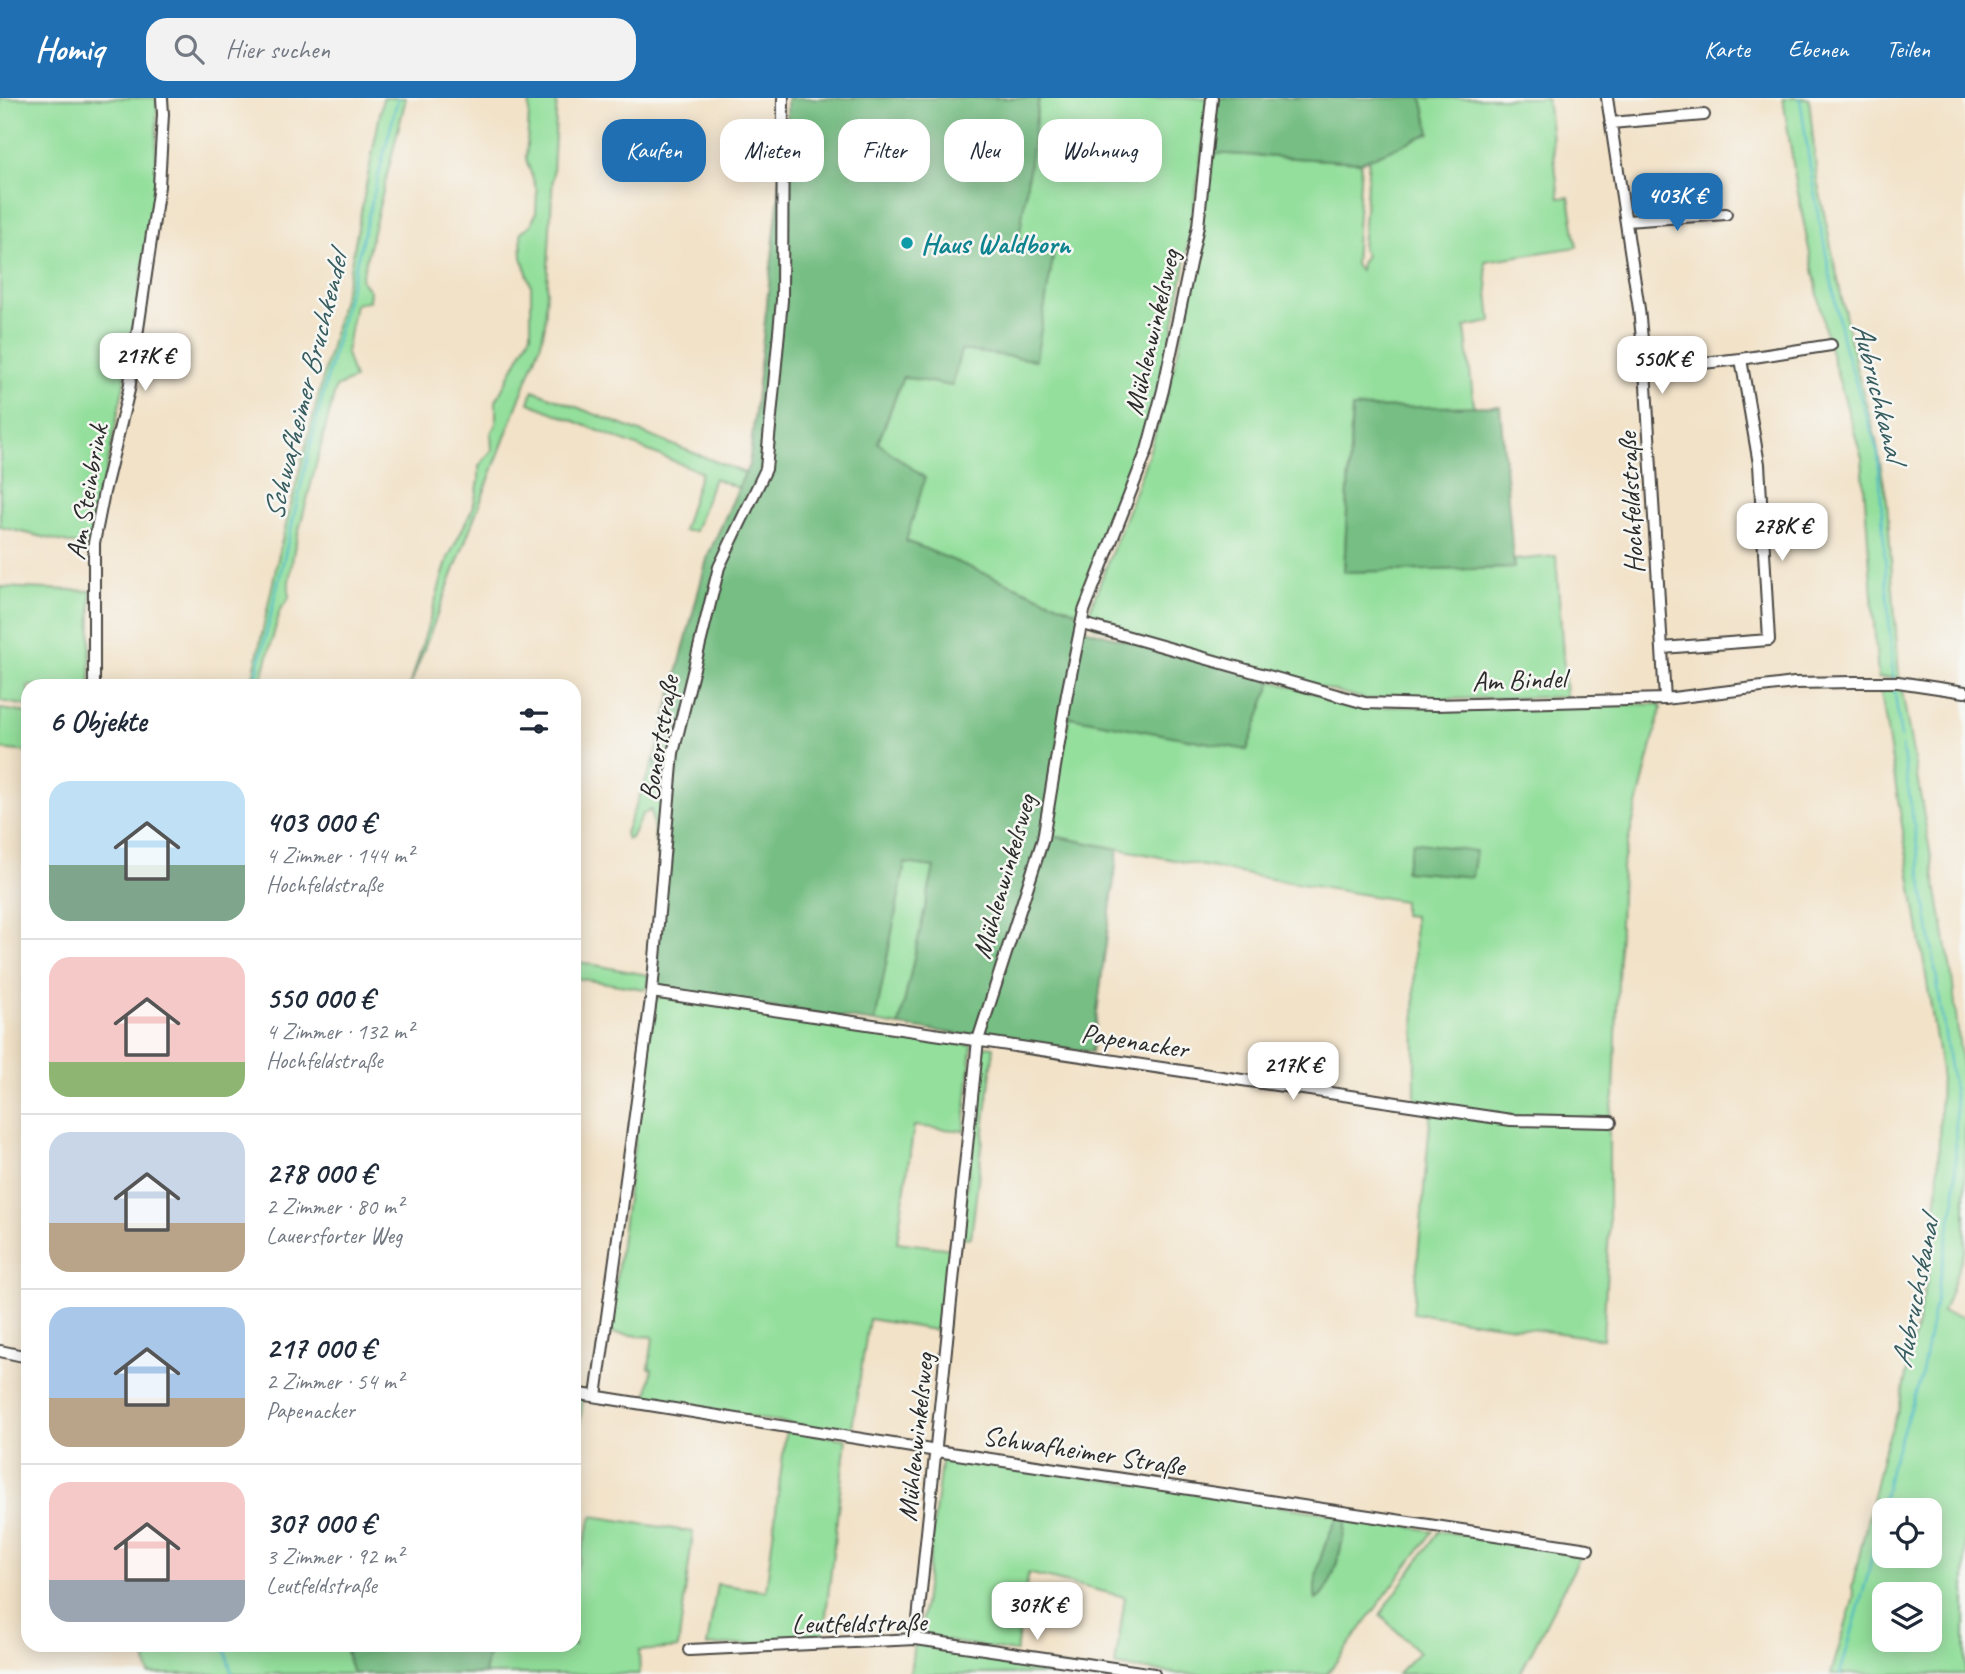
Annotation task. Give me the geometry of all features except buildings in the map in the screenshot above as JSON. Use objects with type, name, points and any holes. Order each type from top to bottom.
[{"type":"street","name":"Am Steinbrink","points":[[94,679],[94,543],[129,390],[159,186],[162,98]]},
{"type":"street","name":"Bonertstraße","points":[[596,1396],[652,992],[673,753],[719,567],[766,469],[782,300],[783,98]]},
{"type":"street","name":"Mühlenwinkelsweg","points":[[916,1639],[978,1040],[1043,839],[1084,611],[1147,450],[1163,390],[1198,226],[1212,98]]},
{"type":"street","name":"Hochfeldstraße","points":[[1607,98],[1645,369],[1665,699]]},
{"type":"street","points":[[1611,123],[1704,115]]},
{"type":"street","points":[[1626,221],[1726,214]]},
{"type":"street","points":[[1645,369],[1741,359],[1831,345]]},
{"type":"street","points":[[1662,648],[1769,640],[1759,462],[1741,359]]},
{"type":"street","name":"Am Bindel","points":[[1083,624],[1365,703],[1435,705],[1665,699],[1794,683],[1883,681],[1965,692]]},
{"type":"street","name":"Papenacker","points":[[652,992],[1511,1120],[1611,1122]]},
{"type":"street","points":[[0,1351],[21,1356]]},
{"type":"street","name":"Schwafheimer Straße","points":[[581,1394],[937,1451],[1588,1549]]},
{"type":"street","name":"Leutfeldstraße","points":[[689,1650],[916,1639],[1154,1674]]},
{"type":"green space","points":[[0,98],[157,98],[156,189],[123,389],[90,548],[0,527]]},
{"type":"green space","points":[[383,98],[406,98],[361,280],[370,291],[369,301],[355,304],[346,353],[354,379],[336,387],[294,550],[289,598],[280,610],[262,679],[252,679],[280,549],[349,274]]},
{"type":"green space","points":[[530,98],[557,98],[545,325],[541,343],[412,679],[448,558],[473,508],[479,481],[479,466],[492,450],[491,433],[496,424],[496,401],[531,334],[531,286],[522,257],[521,232],[531,225],[536,213],[537,191],[526,159]]},
{"type":"green space","points":[[787,98],[1039,98],[1019,240],[1055,245],[1036,360],[961,350],[952,386],[903,377],[878,443],[925,478],[906,541],[1080,613],[1077,627],[1272,681],[1247,750],[1064,716],[1049,835],[1118,849],[1092,1052],[899,1026],[934,867],[905,863],[875,1022],[662,992],[656,985],[664,802],[657,784],[655,757],[708,555],[749,465],[780,182],[824,182],[824,119],[787,119]]},
{"type":"green space","points":[[1039,98],[1209,98],[1189,243],[1160,387],[1134,473],[1080,613],[906,541],[878,443],[903,377],[961,350],[1035,360],[1054,245],[1018,241]]},
{"type":"green space","points":[[1218,98],[1422,98],[1430,133],[1361,162],[1210,153]]},
{"type":"green space","points":[[1422,98],[1547,98],[1559,198],[1569,197],[1577,247],[1485,261],[1491,322],[1465,327],[1474,407],[1352,408],[1344,572],[1514,568],[1515,560],[1556,556],[1566,697],[1364,699],[1093,626],[1088,615],[1146,462],[1182,334],[1202,226],[1210,153],[1361,162],[1355,265],[1360,270],[1366,255],[1362,249],[1369,158],[1430,133]]},
{"type":"green space","points":[[1783,98],[1809,98],[1817,179],[1857,371],[1876,439],[1887,501],[1899,677],[1878,678],[1862,458],[1827,340],[1796,183]]},
{"type":"green space","points":[[533,390],[745,473],[738,488],[714,478],[695,531],[683,531],[701,472],[529,403]]},
{"type":"green space","points":[[1500,406],[1514,568],[1344,572],[1352,408]]},
{"type":"green space","points":[[0,587],[91,591],[90,679],[21,679],[21,705],[0,701]]},
{"type":"green space","points":[[1272,681],[1365,707],[1659,704],[1661,708],[1622,867],[1614,1096],[1607,1118],[1516,1118],[1415,1102],[1414,916],[1403,915],[1403,901],[1265,878],[1049,835],[1069,716],[1247,749]]},
{"type":"green space","points":[[1901,685],[1952,977],[1962,1069],[1965,1121],[1965,1249],[1943,1312],[1965,1317],[1965,1674],[1831,1674],[1854,1597],[1852,1587],[1872,1501],[1872,1568],[1942,1568],[1942,1498],[1873,1498],[1883,1453],[1899,1408],[1929,1269],[1937,1200],[1941,1070],[1880,686]]},
{"type":"green space","points":[[0,709],[21,712],[21,751],[0,749]]},
{"type":"green space","points":[[655,757],[657,784],[664,801],[658,859],[651,810],[642,815],[631,838],[627,840],[625,833]]},
{"type":"green space","points":[[1413,842],[1476,851],[1472,877],[1405,871]]},
{"type":"green space","points":[[905,863],[935,867],[899,1026],[875,1022]]},
{"type":"green space","points":[[581,962],[648,975],[649,986],[645,989],[581,979]]},
{"type":"green space","points":[[662,993],[972,1045],[964,1131],[914,1126],[897,1242],[953,1249],[946,1332],[869,1319],[851,1434],[647,1400],[653,1337],[609,1333],[653,1003]]},
{"type":"green space","points":[[987,1046],[994,1047],[971,1238],[961,1237],[982,1049]]},
{"type":"green space","points":[[1431,1110],[1607,1127],[1609,1229],[1603,1339],[1413,1313]]},
{"type":"green space","points":[[786,1430],[846,1439],[823,1641],[707,1646],[717,1584],[766,1591]]},
{"type":"green space","points":[[942,1455],[1339,1515],[1318,1568],[1317,1599],[1333,1574],[1347,1516],[1433,1531],[1327,1674],[1179,1674],[1115,1666],[1125,1597],[1028,1573],[1016,1652],[927,1638],[921,1629]]},
{"type":"green space","points":[[1339,1515],[1347,1516],[1341,1548],[1328,1585],[1316,1600],[1318,1568]]},
{"type":"green space","points":[[592,1516],[693,1532],[678,1648],[639,1651],[640,1674],[149,1674],[144,1652],[581,1652],[581,1553]]},
{"type":"green space","points":[[1439,1531],[1577,1552],[1580,1557],[1520,1674],[1397,1674],[1419,1652],[1380,1615]]},
{"type":"green space","points":[[914,1643],[1113,1674],[910,1674]]},
{"type":"green space","points":[[346,1652],[489,1652],[484,1674],[353,1674]]},
{"type":"waterway","name":"Schwafheimer Bruchkendel","points":[[256,679],[316,422],[398,98]]},
{"type":"waterway","name":"Aubruchkanal","points":[[1800,98],[1812,180],[1843,342],[1878,453],[1893,679]]},
{"type":"waterway","name":"Aubruchkanal","points":[[1894,686],[1901,738]]},
{"type":"waterway","name":"Aubruchskanal","points":[[1840,1674],[1867,1578],[1891,1465],[1921,1378],[1955,1198],[1956,1108],[1902,746]]},
{"type":"waterway","name":"Schwafheimer Bruchkendel","points":[[226,1652],[232,1674]]},
{"type":"place","name":"Haus Waldborn","points":[[907,243]]}]
